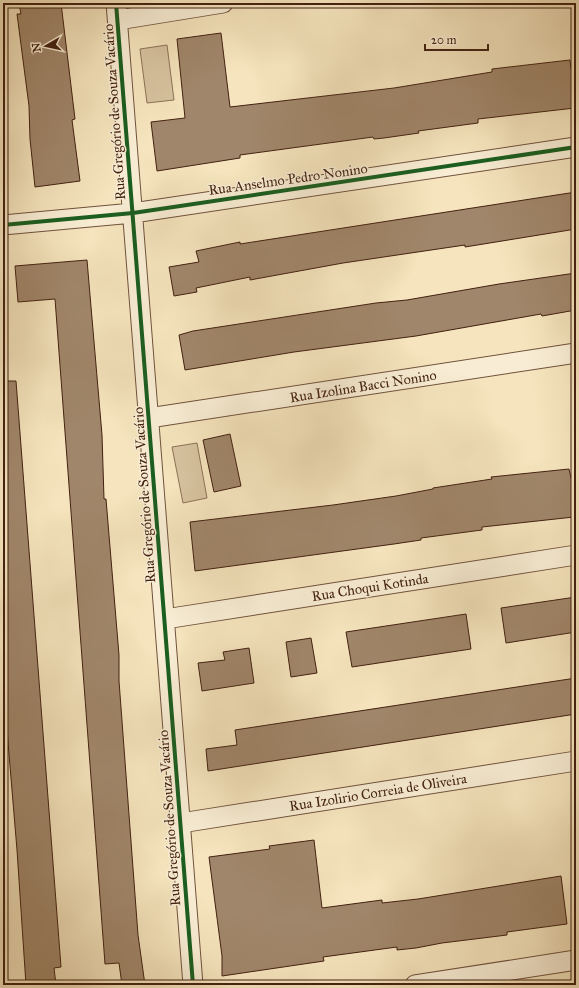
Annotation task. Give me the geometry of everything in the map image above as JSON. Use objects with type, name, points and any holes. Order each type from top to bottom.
[{"type":"street","points":[[117,11],[223,3]]},
{"type":"street","name":"Rua Gregório de Souza Vacário","points":[[117,11],[194,985]]},
{"type":"street","name":"Rua Anselmo Pedro Nonino","points":[[3,225],[133,212],[576,147]]},
{"type":"street","name":"Rua Izolina Bacci Nonino","points":[[149,418],[576,353]]},
{"type":"street","name":"Rua Choqui Kotinda","points":[[165,619],[576,555]]},
{"type":"street","name":"Rua Izolirio Correia de Oliveira","points":[[181,823],[576,761]]},
{"type":"street","points":[[415,985],[576,960]]},
{"type":"shaded area","points":[[167,45],[174,100],[147,103],[140,49]]},
{"type":"shaded area","points":[[197,443],[207,498],[183,503],[172,447]]},
{"type":"building","points":[[19,3],[61,3],[75,119],[72,120],[80,181],[35,187],[30,139],[29,106],[17,14],[21,14]]},
{"type":"building","points":[[221,33],[230,107],[394,88],[492,72],[492,69],[570,60],[571,69],[576,68],[576,97],[573,98],[575,108],[478,119],[478,123],[418,131],[419,133],[374,139],[373,137],[240,155],[240,158],[157,171],[151,122],[185,118],[177,39]]},
{"type":"building","points":[[576,192],[576,229],[465,247],[465,245],[343,263],[250,280],[250,277],[196,288],[197,292],[174,296],[169,267],[199,262],[196,251],[240,242],[240,244]]},
{"type":"building","points":[[87,260],[102,435],[104,499],[106,499],[119,655],[119,681],[138,935],[145,985],[122,985],[119,963],[105,964],[55,299],[18,302],[15,266]]},
{"type":"building","points":[[576,273],[576,310],[542,316],[541,314],[416,336],[294,352],[185,370],[179,335],[193,331],[376,303],[407,300],[499,284]]},
{"type":"building","points":[[3,381],[16,381],[61,967],[54,968],[56,985],[26,985],[17,850],[3,682]]},
{"type":"building","points":[[230,434],[241,486],[214,492],[203,440]]},
{"type":"building","points":[[569,469],[571,478],[576,477],[576,506],[573,507],[574,517],[482,527],[482,530],[421,538],[421,540],[195,571],[190,522],[333,505],[396,496],[433,488],[492,479],[491,477]]},
{"type":"building","points":[[576,597],[576,632],[506,643],[501,608]]},
{"type":"building","points":[[466,614],[471,649],[352,667],[346,632]]},
{"type":"building","points":[[311,638],[317,673],[291,677],[286,642]]},
{"type":"building","points":[[249,648],[254,683],[202,691],[198,663],[225,660],[223,652]]},
{"type":"building","points":[[576,678],[576,714],[208,771],[206,749],[237,745],[235,730]]},
{"type":"building","points":[[314,840],[322,908],[382,900],[382,903],[418,899],[561,876],[567,924],[507,932],[507,935],[442,943],[416,948],[397,950],[397,947],[323,957],[324,961],[222,976],[222,956],[209,857],[270,849],[269,846]]},
{"type":"cycle path","points":[[116,3],[193,985]]},
{"type":"cycle path","points":[[3,225],[133,213],[576,147]]}]
